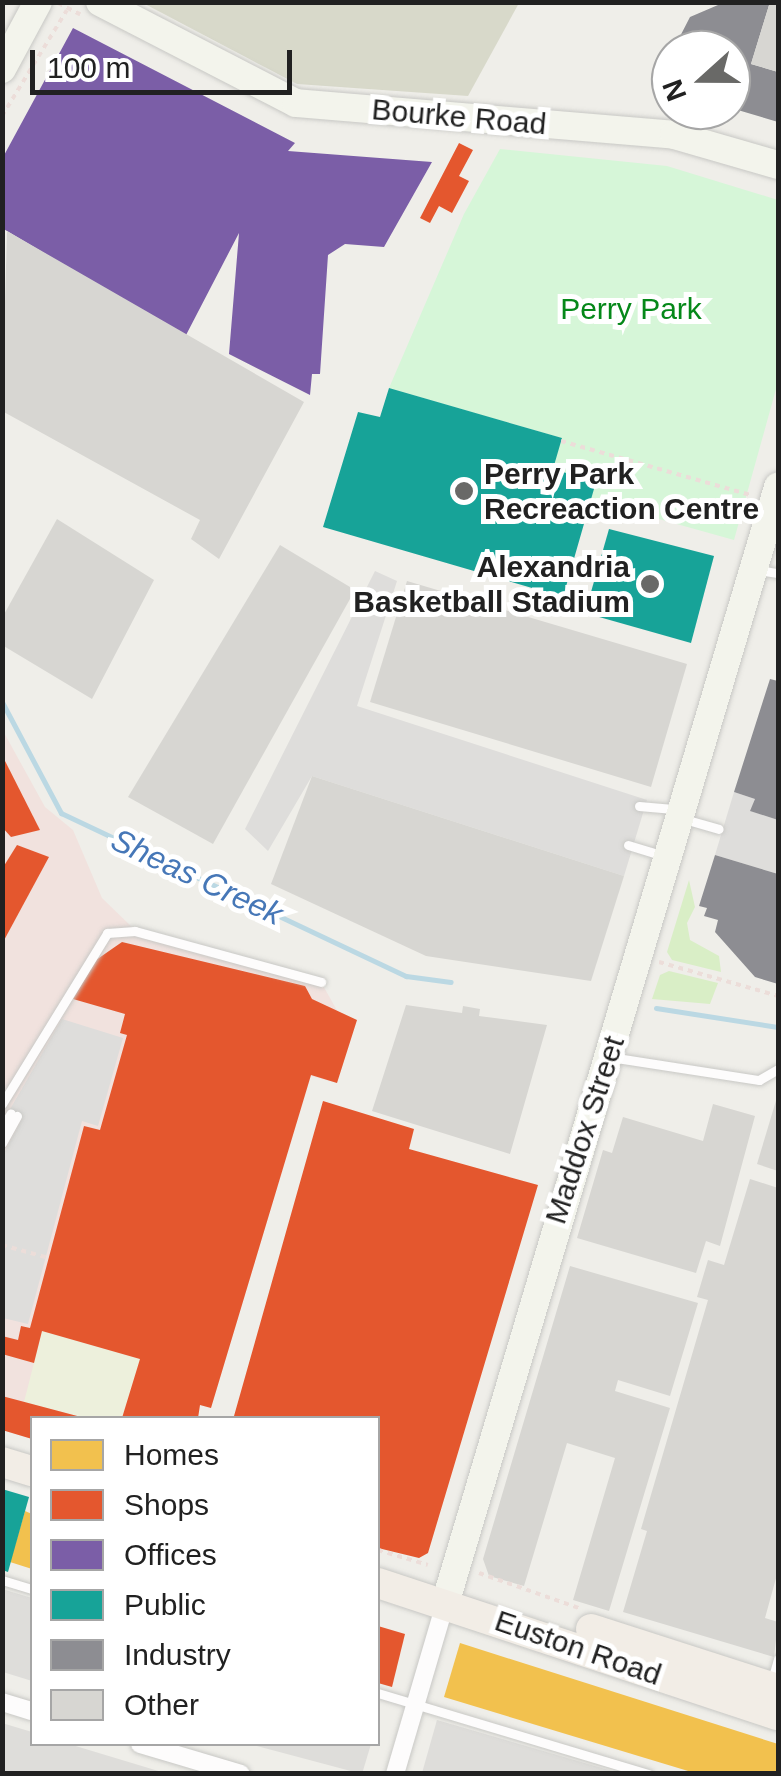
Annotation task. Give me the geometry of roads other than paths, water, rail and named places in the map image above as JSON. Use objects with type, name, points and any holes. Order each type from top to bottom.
[{"type":"main road","points":[[2,1462],[30,1470]]},
{"type":"main road","name":"Euston Road","points":[[380,1567],[778,1716]]},
{"type":"main road","name":"Euston Road","points":[[380,1583],[448,1595],[776,1678]]},
{"type":"street","points":[[2,70],[38,2]]},
{"type":"street","name":"Bourke Road","points":[[100,2],[296,104],[674,135],[778,165]]},
{"type":"street","name":"Maddox Street","points":[[395,1774],[680,814],[767,571],[778,487]]},
{"type":"street","points":[[2,1702],[30,1711]]},
{"type":"street","points":[[147,1746],[242,1774]]},
{"type":"lane","points":[[638,806],[680,814],[720,830]]},
{"type":"lane","points":[[628,845],[668,856]]},
{"type":"lane","points":[[2,1104],[94,945],[122,930],[321,982]]},
{"type":"lane","points":[[607,1056],[759,1080],[778,1069]]},
{"type":"lane","points":[[2,1128],[14,1115],[2,1143]]},
{"type":"lane","points":[[2,1580],[30,1588]]},
{"type":"lane","points":[[380,1695],[648,1774]]},
{"type":"waterway","name":"Sheas Creek","points":[[2,702],[61,813],[406,976],[451,982]]},
{"type":"waterway","name":"Sheas Creek","points":[[656,1008],[778,1027]]},
{"type":"place","name":"Perry Park Recreaction Centre","points":[[464,491]]},
{"type":"place","name":"Alexandria Basketball Stadium","points":[[650,584]]},
{"type":"park label","name":"Perry Park","points":[[631,309]]}]
